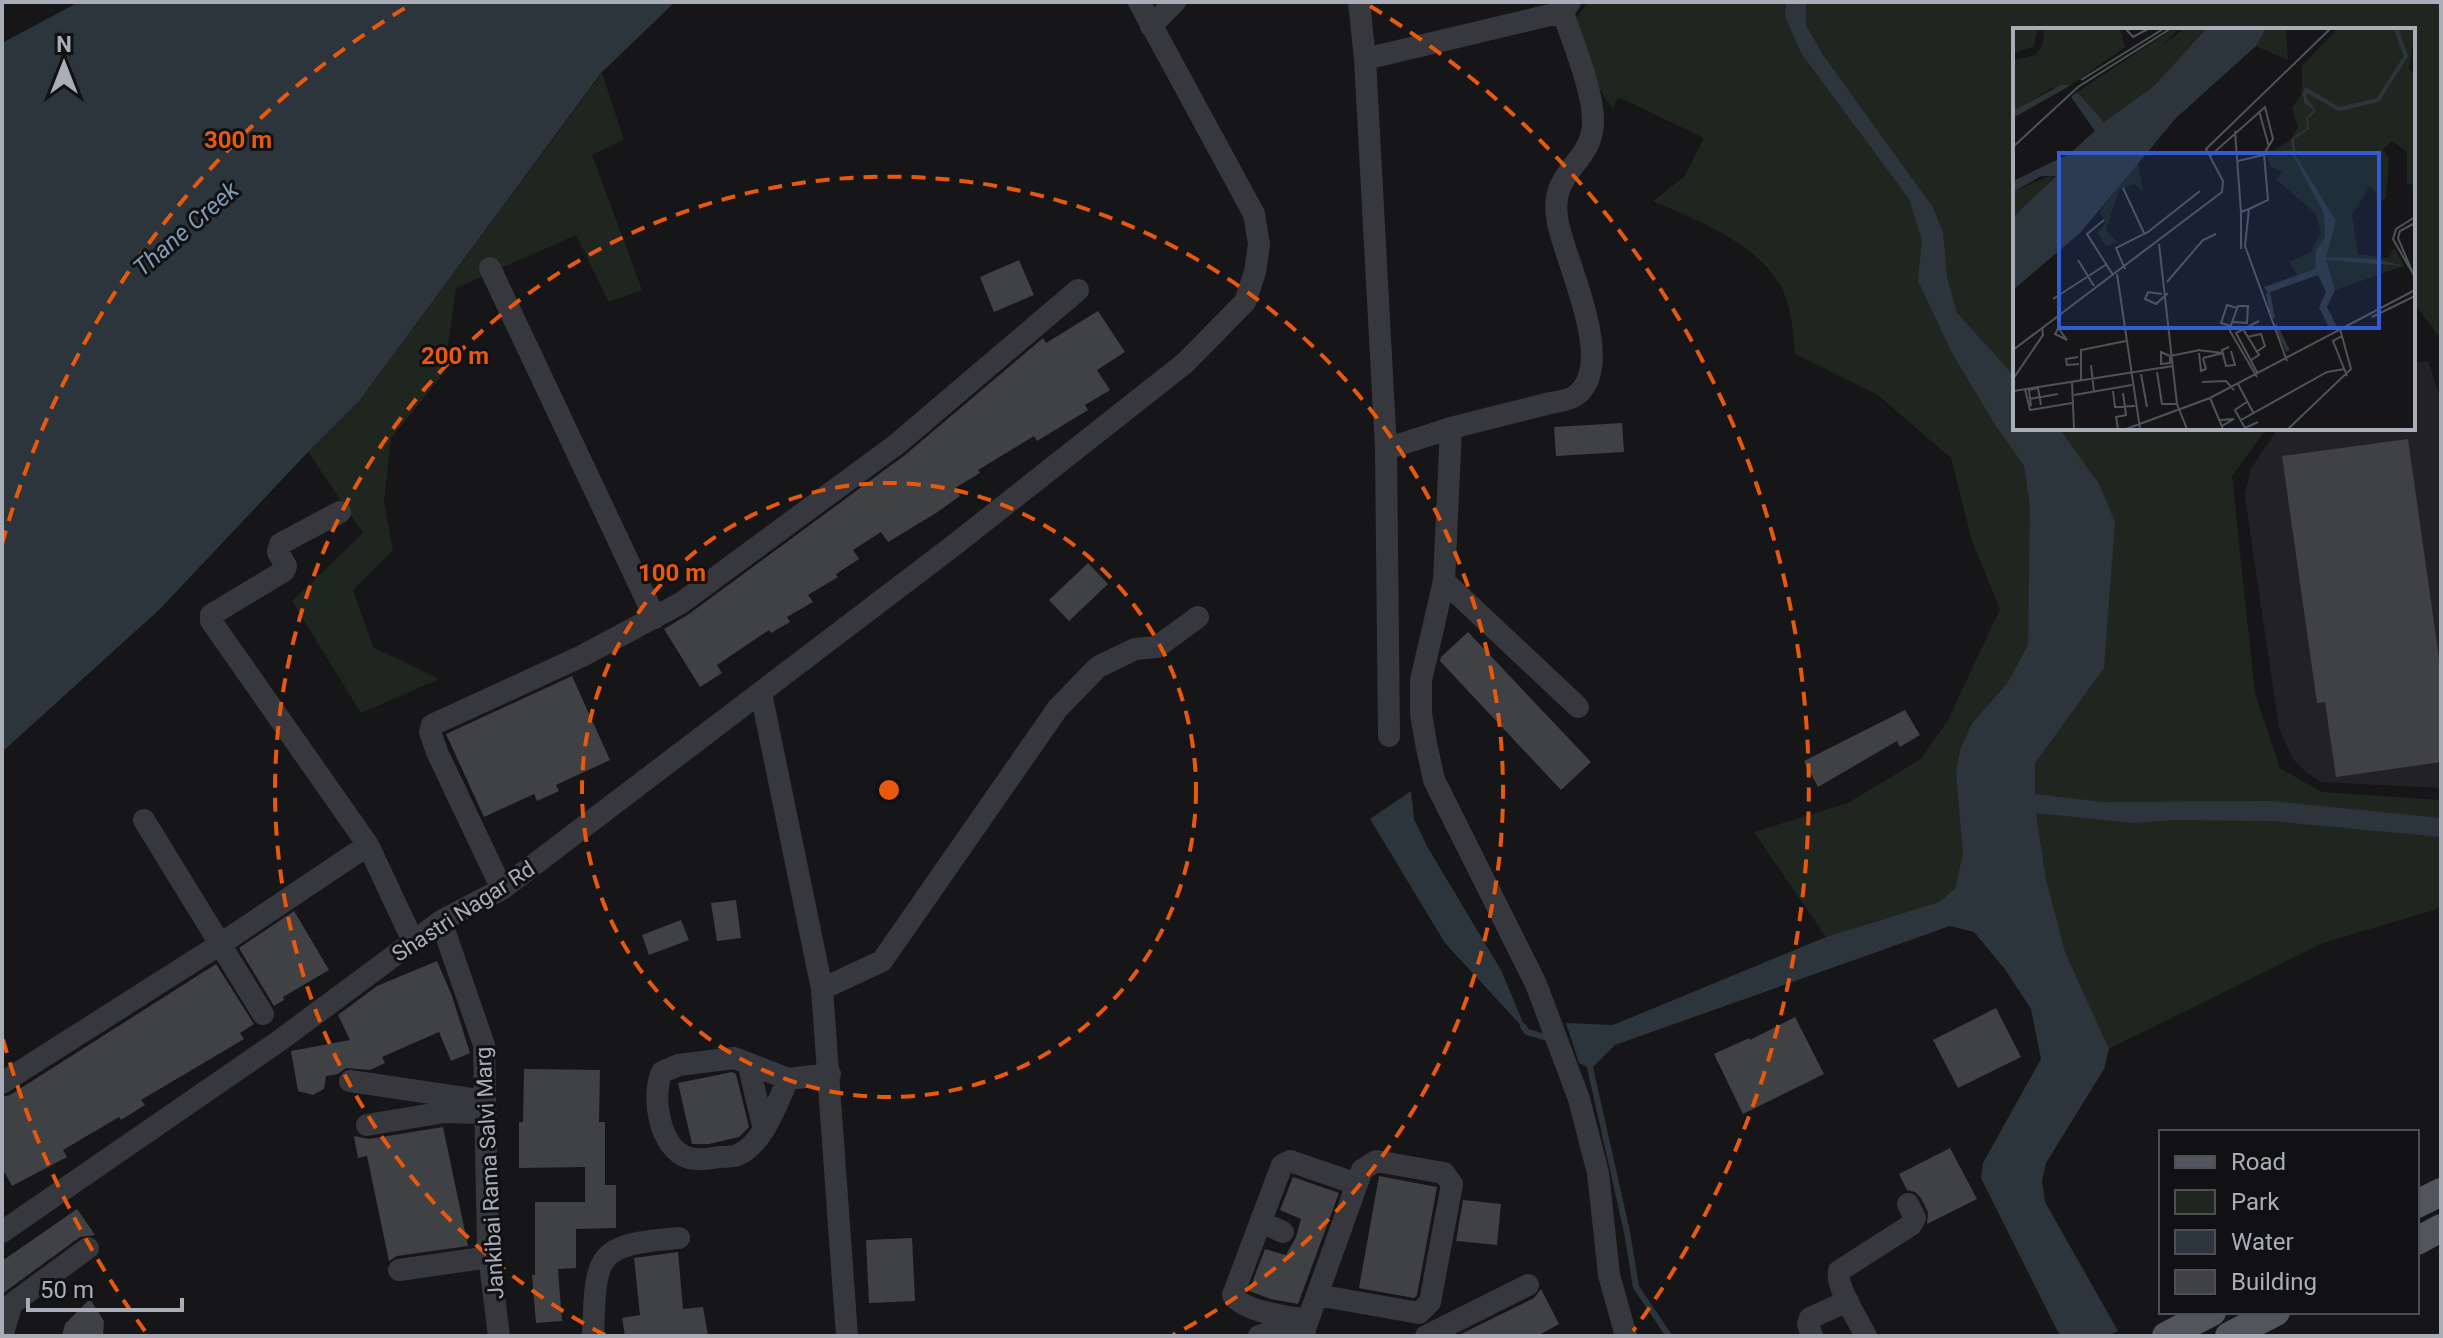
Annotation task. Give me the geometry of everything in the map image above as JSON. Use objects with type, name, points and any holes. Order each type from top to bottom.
[{"type":"main road","points":[[2419,1203],[2441,1192]]},
{"type":"main road","points":[[2419,1240],[2441,1228]]},
{"type":"main road","points":[[2166,1336],[2208,1314]]},
{"type":"main road","points":[[2229,1336],[2272,1314]]},
{"type":"street","name":"Shastri Nagar Rd","points":[[2,1232],[279,1041],[441,921],[502,889],[953,546],[1185,363],[1245,302],[1255,272],[1259,244],[1254,214],[1139,2]]},
{"type":"street","points":[[1151,26],[1175,2]]},
{"type":"street","points":[[1359,2],[1365,59],[1386,449],[1389,736]]},
{"type":"street","points":[[1365,59],[1567,7],[1593,125],[1587,146],[1557,188],[1555,209],[1589,327],[1594,356],[1589,378],[1575,397],[1451,428],[1386,449]]},
{"type":"street","points":[[490,268],[655,618]]},
{"type":"street","points":[[502,889],[437,752],[431,728],[441,719],[582,656],[681,603],[897,444],[1078,290]]},
{"type":"street","points":[[1451,428],[1444,581],[1421,680],[1421,714],[1434,780],[1536,984],[1579,1099],[1598,1173],[1609,1275],[1626,1336]]},
{"type":"street","points":[[340,512],[280,544],[278,552],[286,566],[284,571],[211,615],[211,621],[368,845],[413,941]]},
{"type":"street","points":[[1444,581],[1578,707]]},
{"type":"street","points":[[822,989],[882,961],[1058,708],[1098,667],[1135,649],[1157,647],[1198,617]]},
{"type":"street","points":[[761,693],[822,989],[847,1336]]},
{"type":"street","points":[[144,820],[263,1014]]},
{"type":"street","points":[[2,1083],[222,943],[368,845]]},
{"type":"street","name":"Jankibai Rama Salvi Marg","points":[[441,921],[484,1045],[490,1257],[499,1336]]},
{"type":"street","points":[[788,1079],[764,1130],[738,1155],[708,1159],[687,1157],[672,1146],[658,1119],[657,1082],[662,1072],[679,1065],[734,1058],[788,1079],[830,1074]]},
{"type":"street","points":[[748,1063],[764,1130]]},
{"type":"street","points":[[350,1081],[485,1107]]},
{"type":"street","points":[[367,1125],[485,1107]]},
{"type":"street","points":[[1306,1329],[1237,1301],[1233,1295],[1282,1165],[1290,1161],[1357,1184]]},
{"type":"street","points":[[1306,1329],[1317,1295],[1362,1170],[1376,1161],[1444,1173],[1452,1184],[1430,1302],[1419,1313],[1317,1295]]},
{"type":"street","points":[[1866,1336],[1837,1277],[1839,1271],[1911,1225],[1915,1218],[1908,1204]]},
{"type":"street","points":[[1261,1222],[1283,1232]]},
{"type":"street","points":[[593,1336],[595,1283],[607,1256],[620,1246],[636,1241],[679,1238]]},
{"type":"street","points":[[2,1336],[6,1306],[88,1248]]},
{"type":"street","points":[[399,1270],[490,1257]]},
{"type":"street","points":[[1426,1336],[1528,1285]]},
{"type":"street","points":[[1812,1336],[1808,1324],[1810,1318],[1848,1301]]},
{"type":"street","points":[[1259,1336],[1282,1329],[1306,1329]]},
{"type":"shaded area","points":[[2428,361],[2441,400],[2441,788],[2321,782],[2293,759],[2279,728],[2245,495],[2250,470],[2277,430],[2415,430],[2415,363]]},
{"type":"green space","points":[[1588,2],[2441,2],[2441,339],[2415,305],[2415,28],[2013,28],[2013,430],[2266,430],[2232,476],[2255,694],[2280,768],[2321,792],[2441,800],[2441,908],[2325,942],[2109,1049],[2065,952],[2004,968],[1974,932],[1950,925],[1939,902],[1826,937],[1754,832],[1848,803],[1921,759],[1948,720],[2000,609],[1972,541],[1951,458],[1878,395],[1795,354],[1787,300],[1774,276],[1761,261],[1728,236],[1653,201],[1685,176],[1704,138],[1618,97],[1613,109],[1588,72],[1577,17]]},
{"type":"green space","points":[[602,73],[624,140],[592,155],[642,290],[609,302],[576,235],[456,288],[444,373],[391,438],[384,502],[393,550],[353,590],[373,647],[439,679],[361,713],[292,601],[363,533],[308,452],[360,400]]},
{"type":"water","name":"Thane Creek","points":[[79,2],[675,2],[601,73],[360,400],[160,609],[2,752],[2,43]]},
{"type":"water","points":[[1786,2],[1806,2],[1806,25],[1823,55],[1932,206],[1943,232],[1947,277],[1957,313],[2013,375],[2013,430],[2060,430],[2099,484],[2115,522],[2104,668],[2035,763],[2035,794],[2103,802],[2271,801],[2441,818],[2441,837],[2271,821],[2133,823],[2036,813],[2046,880],[2065,952],[2109,1049],[2104,1069],[2046,1163],[2042,1181],[2045,1202],[2118,1331],[2108,1336],[2060,1336],[1981,1178],[1983,1163],[2041,1059],[2031,1009],[2004,968],[1974,932],[1950,926],[1615,1045],[1591,1069],[1579,1063],[1566,1023],[1613,1025],[1826,937],[1939,902],[1955,889],[1963,854],[1956,772],[1960,750],[1973,722],[2007,684],[2028,645],[2030,506],[2024,466],[1952,353],[1918,281],[1922,240],[1909,199],[1801,53],[1785,16]]},
{"type":"water","points":[[1411,791],[1414,819],[1501,970],[1527,1032],[1445,943],[1370,819]]},
{"type":"building","points":[[1019,260],[1034,295],[994,312],[980,277]]},
{"type":"building","points":[[1098,311],[1125,352],[1097,370],[1110,390],[1085,405],[1088,410],[1037,441],[1034,436],[978,470],[980,473],[955,488],[960,496],[936,513],[888,542],[881,532],[853,550],[859,559],[836,574],[838,577],[808,595],[813,602],[787,617],[790,622],[771,633],[769,630],[717,665],[722,673],[700,687],[664,629],[689,614],[905,455],[1043,338],[1046,343]]},
{"type":"building","points":[[1622,423],[1624,452],[1556,456],[1554,427]]},
{"type":"building","points":[[2408,439],[2441,672],[2441,762],[2336,777],[2325,702],[2317,703],[2282,456]]},
{"type":"building","points":[[1088,563],[1108,584],[1069,621],[1049,600]]},
{"type":"building","points":[[1468,632],[1591,762],[1561,790],[1440,661]]},
{"type":"building","points":[[572,676],[610,760],[556,785],[559,791],[537,801],[534,794],[484,817],[446,734]]},
{"type":"building","points":[[1905,710],[1920,735],[1900,747],[1897,741],[1818,787],[1804,761]]},
{"type":"building","points":[[736,900],[741,938],[717,941],[711,903]]},
{"type":"building","points":[[294,911],[329,970],[283,997],[284,1000],[274,1006],[239,948]]},
{"type":"building","points":[[681,920],[689,940],[649,955],[642,935]]},
{"type":"building","points":[[437,961],[470,1053],[451,1061],[439,1032],[382,1057],[385,1063],[370,1070],[346,1068],[338,1074],[326,1076],[324,1089],[313,1095],[298,1091],[291,1051],[350,1040],[338,1015],[377,986]]},
{"type":"building","points":[[216,964],[254,1024],[240,1033],[244,1039],[141,1100],[145,1105],[121,1120],[119,1117],[63,1150],[67,1157],[12,1186],[2,1168],[2,1097],[10,1095]]},
{"type":"building","points":[[1996,1008],[2021,1057],[1958,1088],[1933,1040]]},
{"type":"building","points":[[1795,1017],[1824,1074],[1743,1114],[1714,1054]]},
{"type":"building","points":[[524,1069],[600,1070],[599,1122],[605,1122],[605,1185],[616,1185],[616,1228],[576,1229],[576,1268],[558,1269],[562,1321],[536,1323],[532,1275],[535,1275],[535,1202],[585,1202],[585,1167],[519,1168]]},
{"type":"building","points":[[732,1072],[736,1074],[749,1127],[739,1137],[709,1144],[692,1144],[678,1083]]},
{"type":"building","points":[[443,1127],[468,1246],[397,1256],[389,1261],[367,1156],[358,1158],[354,1136],[369,1139]]},
{"type":"building","points":[[1950,1148],[1977,1199],[1927,1224],[1928,1212],[1921,1198],[1907,1190],[1899,1174]]},
{"type":"building","points":[[1379,1176],[1437,1187],[1414,1298],[1359,1288]]},
{"type":"building","points":[[1293,1177],[1339,1193],[1298,1304],[1249,1291],[1265,1249],[1286,1255],[1296,1237],[1301,1219],[1280,1210]]},
{"type":"building","points":[[1463,1200],[1501,1204],[1497,1245],[1456,1241]]},
{"type":"building","points":[[77,1209],[95,1235],[80,1237],[2,1294],[2,1261]]},
{"type":"building","points":[[912,1238],[915,1301],[869,1303],[866,1240]]},
{"type":"building","points":[[678,1252],[683,1309],[703,1307],[708,1336],[625,1336],[622,1318],[640,1315],[634,1258]]},
{"type":"building","points":[[1541,1289],[1559,1324],[1537,1336],[1457,1336],[1534,1298]]},
{"type":"building","points":[[90,1299],[104,1321],[103,1336],[62,1336],[65,1324]]},
{"type":"waterway","points":[[1523,1026],[1527,1032],[1552,1039]]},
{"type":"waterway","points":[[1589,1063],[1627,1232],[1636,1287],[1669,1336]]}]
